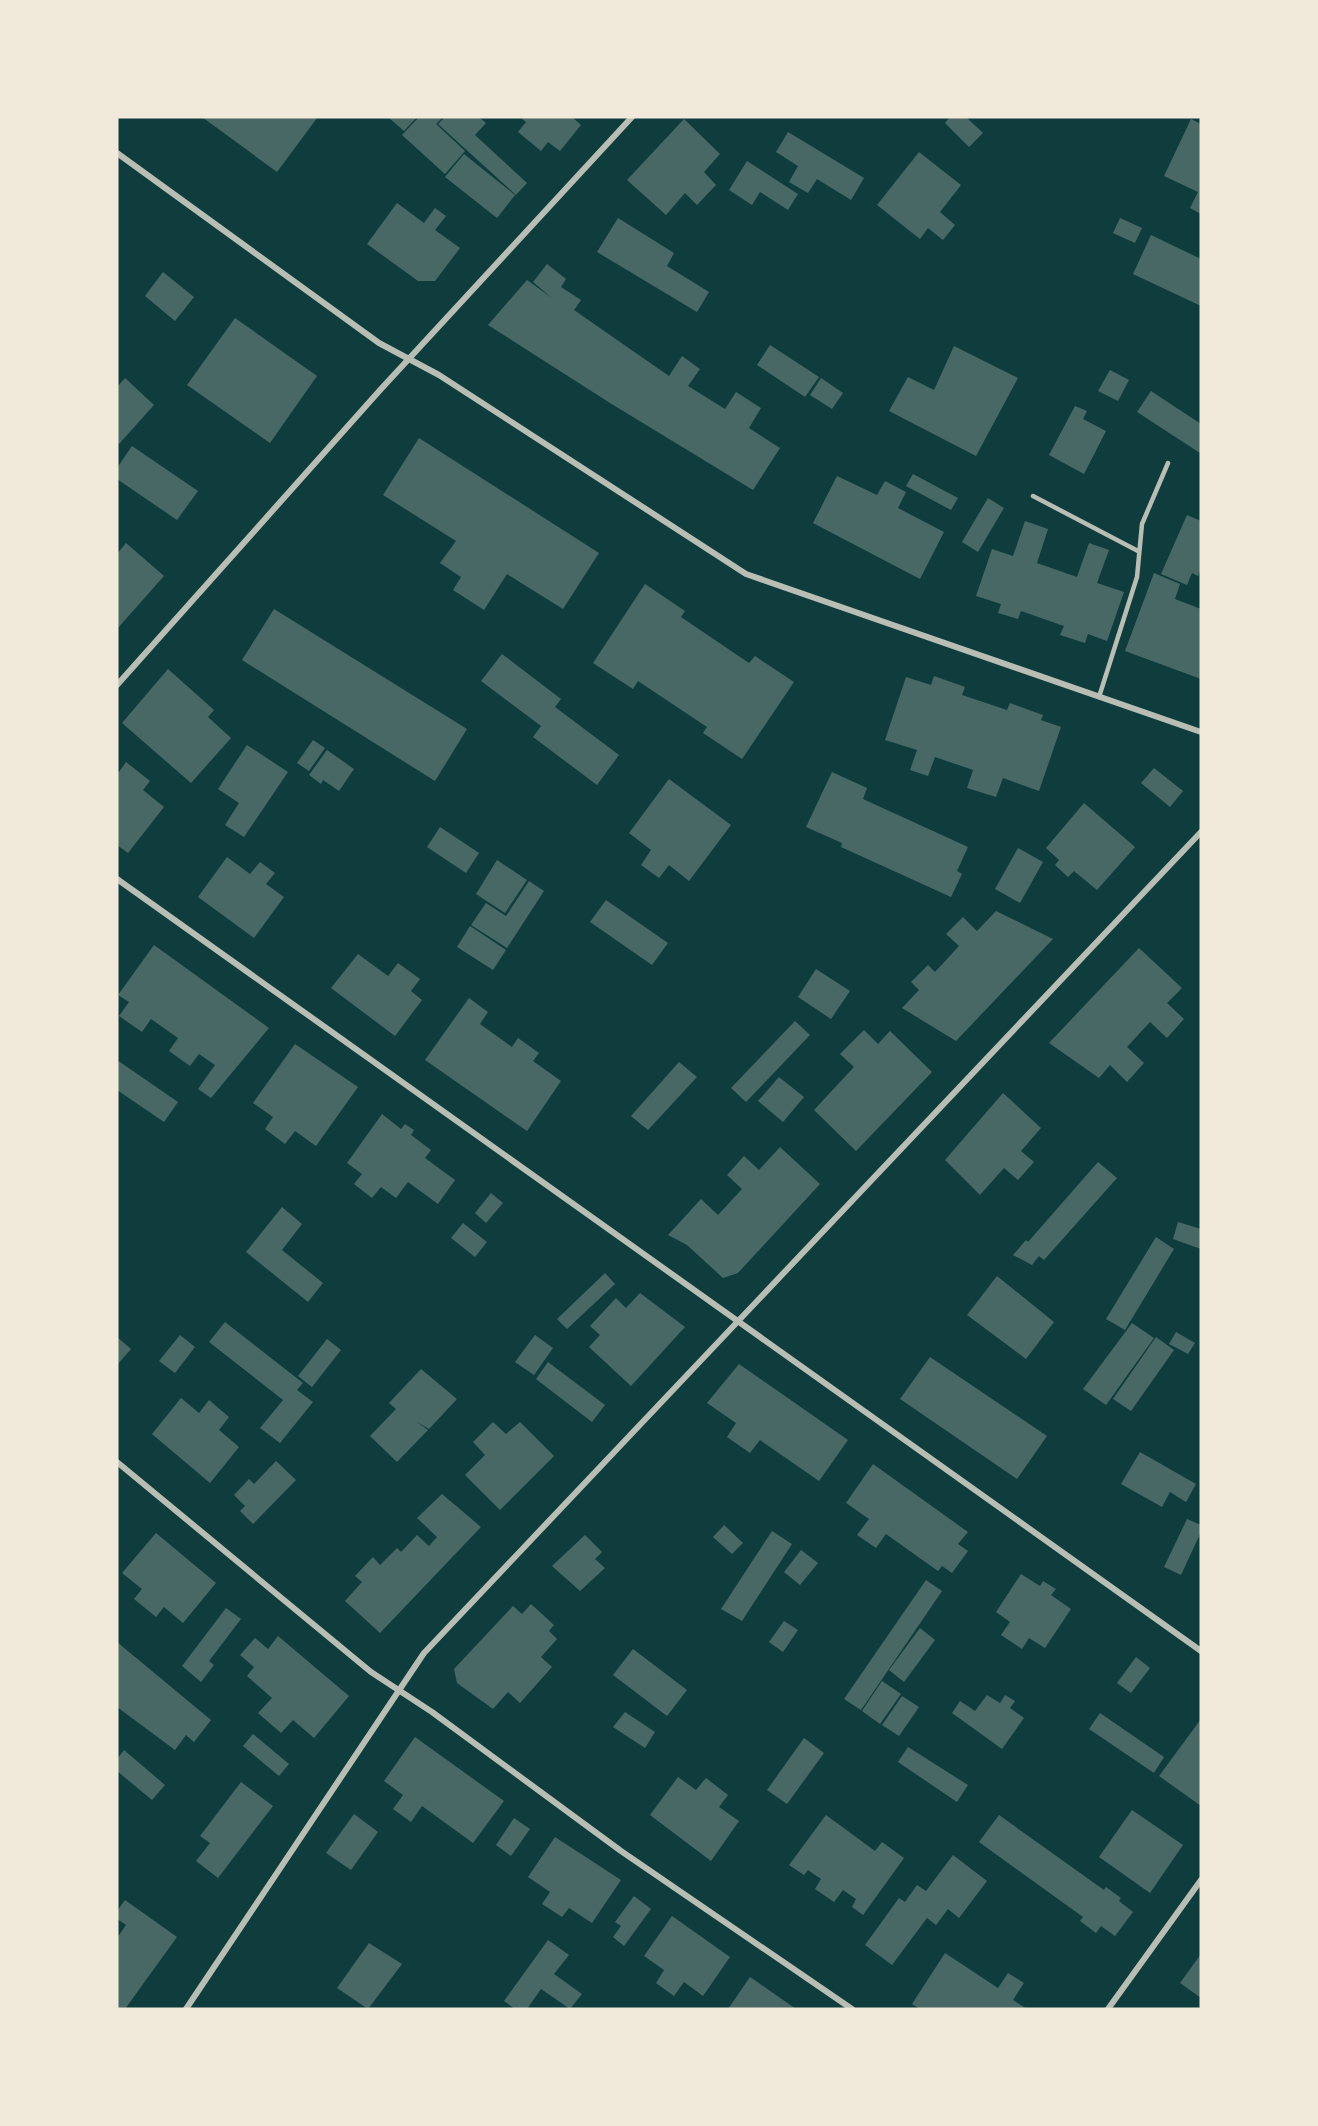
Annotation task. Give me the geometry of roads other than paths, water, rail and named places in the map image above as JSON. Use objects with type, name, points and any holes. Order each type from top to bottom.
[{"type":"street","points":[[117,685],[409,359],[632,117]]},
{"type":"street","points":[[117,153],[379,343],[439,375],[746,574],[1201,732]]},
{"type":"street","points":[[186,2009],[424,1653],[1201,832]]},
{"type":"street","points":[[117,879],[1201,1651]]},
{"type":"street","points":[[117,1462],[371,1672],[432,1712],[621,1851],[852,2009]]},
{"type":"street","points":[[1108,2009],[1201,1880]]},
{"type":"lane","points":[[1099,697],[1137,578],[1142,524],[1168,463]]},
{"type":"lane","points":[[1033,496],[1138,551]]}]
